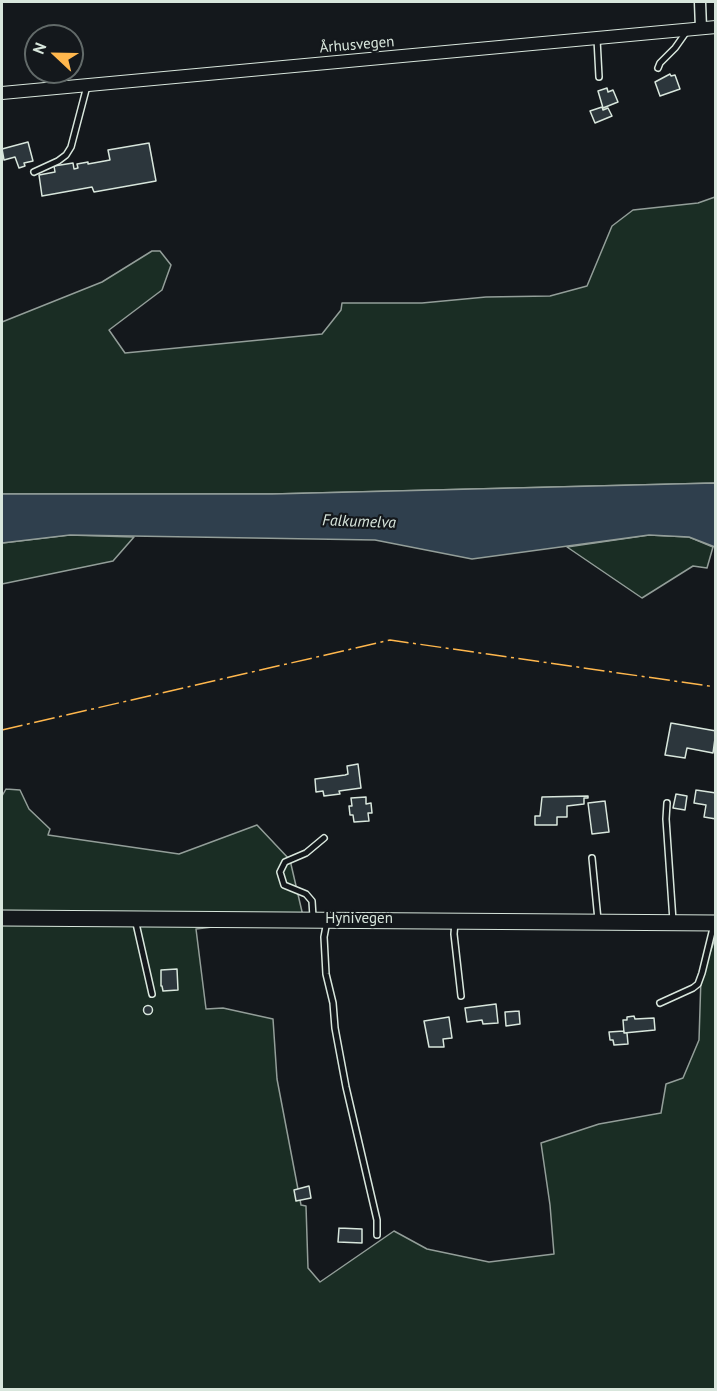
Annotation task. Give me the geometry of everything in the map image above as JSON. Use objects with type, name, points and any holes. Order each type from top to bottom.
[{"type":"main road","name":"Hynivegen","points":[[2,918],[715,923]]},
{"type":"street","points":[[700,2],[701,28]]},
{"type":"street","name":"Århusvegen","points":[[2,93],[716,27]]},
{"type":"lane","points":[[658,68],[687,30]]},
{"type":"lane","points":[[597,38],[599,77]]},
{"type":"lane","points":[[34,172],[58,161],[71,147],[88,85]]},
{"type":"lane","points":[[667,803],[666,819],[674,922]]},
{"type":"lane","points":[[324,838],[306,853],[285,862],[280,872],[284,885],[306,894],[312,901],[320,919],[335,1028],[346,1087],[377,1220],[377,1235]]},
{"type":"lane","points":[[592,858],[597,922]]},
{"type":"lane","points":[[134,918],[152,994]]},
{"type":"lane","points":[[455,920],[454,934],[460,996]]},
{"type":"lane","points":[[660,1003],[698,984],[715,923]]},
{"type":"green space","points":[[715,197],[715,483],[272,494],[2,494],[2,322],[102,282],[152,251],[160,251],[171,265],[162,290],[109,330],[125,353],[322,334],[341,310],[342,303],[422,303],[486,297],[550,296],[587,286],[612,226],[633,210],[698,203]]},
{"type":"green space","points":[[69,535],[134,537],[113,561],[2,584],[2,543]]},
{"type":"green space","points":[[649,535],[689,537],[713,547],[707,568],[693,566],[642,598],[567,547]]},
{"type":"green space","points":[[6,789],[20,790],[29,809],[50,829],[48,835],[179,854],[257,825],[290,860],[303,916],[196,929],[206,1009],[223,1008],[273,1019],[277,1079],[301,1205],[306,1206],[308,1268],[320,1282],[394,1231],[427,1249],[489,1262],[554,1254],[541,1143],[599,1124],[661,1113],[666,1084],[683,1078],[699,1040],[701,977],[715,939],[715,1389],[2,1390],[2,796]]},
{"type":"water","name":"Falkumelva","points":[[715,483],[715,547],[689,537],[649,535],[472,559],[375,540],[70,535],[2,543],[2,494],[272,494]]},
{"type":"building","points":[[670,74],[675,75],[680,89],[660,96],[655,82]]},
{"type":"building","points":[[607,88],[608,92],[613,90],[618,102],[603,108],[598,91]]},
{"type":"building","points":[[602,107],[603,110],[608,108],[612,116],[595,123],[590,111]]},
{"type":"building","points":[[28,142],[33,161],[24,163],[25,166],[19,168],[15,157],[4,160],[2,149]]},
{"type":"building","points":[[149,143],[156,181],[94,192],[92,187],[42,196],[39,175],[55,172],[54,166],[73,163],[74,169],[78,168],[77,164],[110,160],[108,150]]},
{"type":"building","points":[[671,723],[716,731],[713,753],[687,748],[685,758],[665,755]]},
{"type":"building","points":[[358,764],[361,788],[324,796],[323,791],[316,792],[315,779],[348,774],[347,766]]},
{"type":"building","points":[[696,790],[716,793],[716,819],[704,817],[706,805],[694,803]]},
{"type":"building","points":[[676,794],[687,796],[685,810],[673,808]]},
{"type":"building","points":[[588,796],[584,798],[584,804],[567,806],[567,817],[557,817],[557,825],[535,825],[535,816],[540,816],[542,797]]},
{"type":"building","points":[[366,797],[366,804],[371,803],[372,813],[368,813],[369,821],[354,822],[353,815],[350,815],[351,798]]},
{"type":"building","points":[[605,801],[609,832],[592,834],[588,803]]},
{"type":"building","points":[[177,969],[178,990],[163,991],[161,970]]},
{"type":"building","points":[[496,1004],[498,1023],[483,1024],[482,1020],[467,1022],[465,1008]]},
{"type":"building","points":[[148,1005],[153,1010],[148,1015],[143,1010]]},
{"type":"building","points":[[519,1011],[520,1024],[506,1026],[505,1012]]},
{"type":"building","points":[[634,1016],[635,1019],[654,1018],[655,1030],[624,1033],[623,1020]]},
{"type":"building","points":[[449,1017],[452,1038],[443,1039],[444,1047],[429,1047],[424,1021]]},
{"type":"building","points":[[624,1031],[627,1033],[628,1044],[614,1045],[613,1040],[610,1040],[609,1032]]},
{"type":"building","points":[[309,1186],[311,1198],[296,1201],[294,1190]]},
{"type":"building","points":[[339,1228],[362,1229],[362,1243],[338,1242]]},
{"type":"power","points":[[2,730],[390,640],[716,687]]}]
